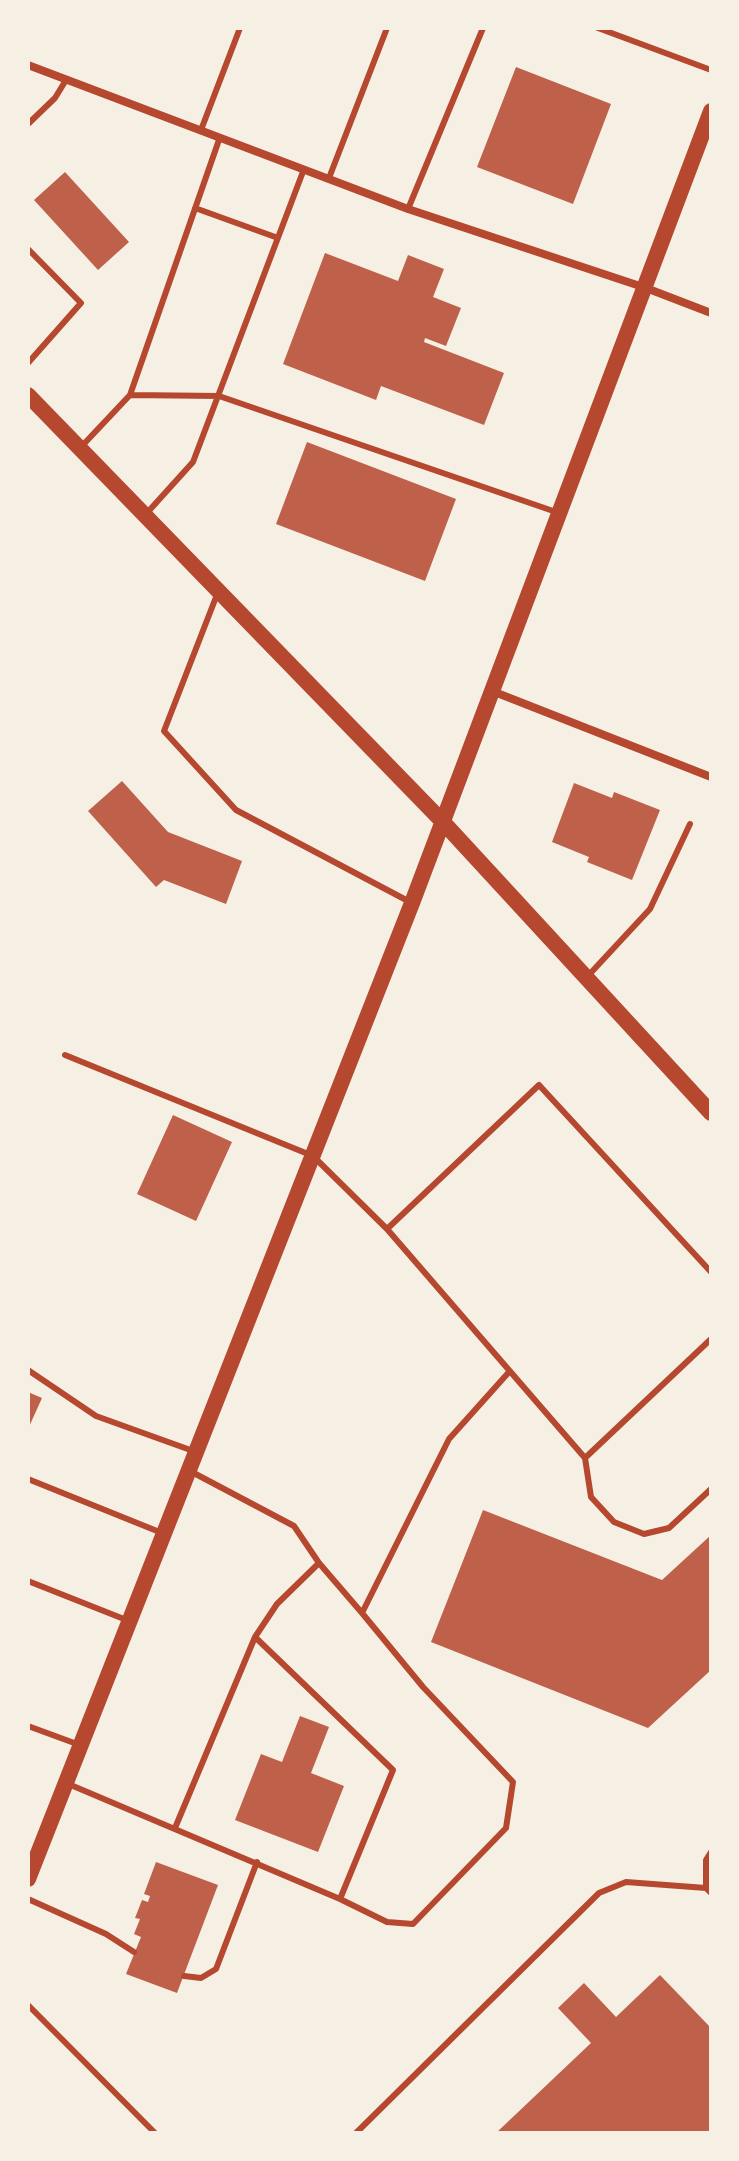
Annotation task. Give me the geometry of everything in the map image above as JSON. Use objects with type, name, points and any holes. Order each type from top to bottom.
[{"type":"main road","points":[[28,1879],[412,903],[711,111]]},
{"type":"main road","points":[[28,395],[442,821],[711,1113]]},
{"type":"street","points":[[28,65],[408,209],[646,288],[711,313]]},
{"type":"street","points":[[491,691],[711,777]]},
{"type":"lane","points":[[201,130],[240,28]]},
{"type":"lane","points":[[329,178],[387,28]]},
{"type":"lane","points":[[408,209],[483,28]]},
{"type":"lane","points":[[598,28],[711,70]]},
{"type":"lane","points":[[28,124],[55,98],[66,80]]},
{"type":"lane","points":[[79,448],[130,395],[220,137]]},
{"type":"lane","points":[[144,516],[193,462],[304,169]]},
{"type":"lane","points":[[195,208],[278,238]]},
{"type":"lane","points":[[28,249],[81,303],[28,363]]},
{"type":"lane","points":[[130,395],[219,396],[560,514]]},
{"type":"lane","points":[[218,592],[164,731],[236,810],[412,903]]},
{"type":"lane","points":[[586,978],[650,909],[690,824]]},
{"type":"lane","points":[[65,1055],[313,1156],[387,1229],[585,1458],[591,1497],[614,1522],[644,1534],[669,1528],[711,1489]]},
{"type":"lane","points":[[387,1229],[539,1085],[711,1272]]},
{"type":"lane","points":[[585,1458],[711,1339]]},
{"type":"lane","points":[[28,1370],[96,1416],[197,1452]]},
{"type":"lane","points":[[362,1613],[449,1439],[509,1372]]},
{"type":"lane","points":[[66,1783],[257,1862],[387,1922],[413,1924],[506,1828],[513,1782],[423,1687],[319,1563],[294,1526],[189,1471]]},
{"type":"lane","points":[[28,1479],[164,1533]]},
{"type":"lane","points":[[175,1828],[255,1637],[277,1604],[319,1563]]},
{"type":"lane","points":[[28,1581],[130,1622]]},
{"type":"lane","points":[[255,1637],[393,1770],[340,1899]]},
{"type":"lane","points":[[28,1726],[81,1745]]},
{"type":"lane","points":[[356,2133],[599,1893],[626,1882],[708,1890],[706,1860],[711,1852]]},
{"type":"lane","points":[[184,1976],[201,1978],[216,1969],[257,1862]]},
{"type":"lane","points":[[28,1899],[106,1934],[134,1952]]},
{"type":"lane","points":[[28,2005],[155,2133]]},
{"type":"building","points":[[516,67],[611,104],[573,204],[477,167]]},
{"type":"building","points":[[65,172],[129,242],[98,270],[34,200]]},
{"type":"building","points":[[325,253],[398,281],[408,255],[444,269],[433,297],[461,308],[446,346],[425,338],[424,342],[504,373],[484,425],[381,386],[376,400],[283,364]]},
{"type":"building","points":[[307,442],[456,499],[425,581],[276,524]]},
{"type":"building","points":[[122,781],[168,832],[242,861],[226,904],[164,880],[156,887],[88,811]]},
{"type":"building","points":[[574,783],[612,798],[614,792],[660,810],[632,880],[587,862],[589,857],[552,842]]},
{"type":"building","points":[[173,1115],[232,1142],[196,1221],[137,1194]]},
{"type":"building","points":[[28,1392],[42,1398],[28,1429]]},
{"type":"building","points":[[483,1510],[662,1580],[711,1535],[711,1670],[648,1728],[431,1642]]},
{"type":"building","points":[[300,1716],[329,1727],[311,1773],[344,1786],[318,1852],[235,1820],[261,1754],[282,1762]]},
{"type":"building","points":[[156,1862],[218,1885],[177,1993],[126,1974],[141,1937],[134,1934],[140,1919],[135,1918],[142,1900],[148,1902],[150,1896],[144,1894]]},
{"type":"building","points":[[660,1975],[711,2028],[711,2133],[496,2133],[591,2043],[558,2008],[584,1983],[616,2017]]}]
